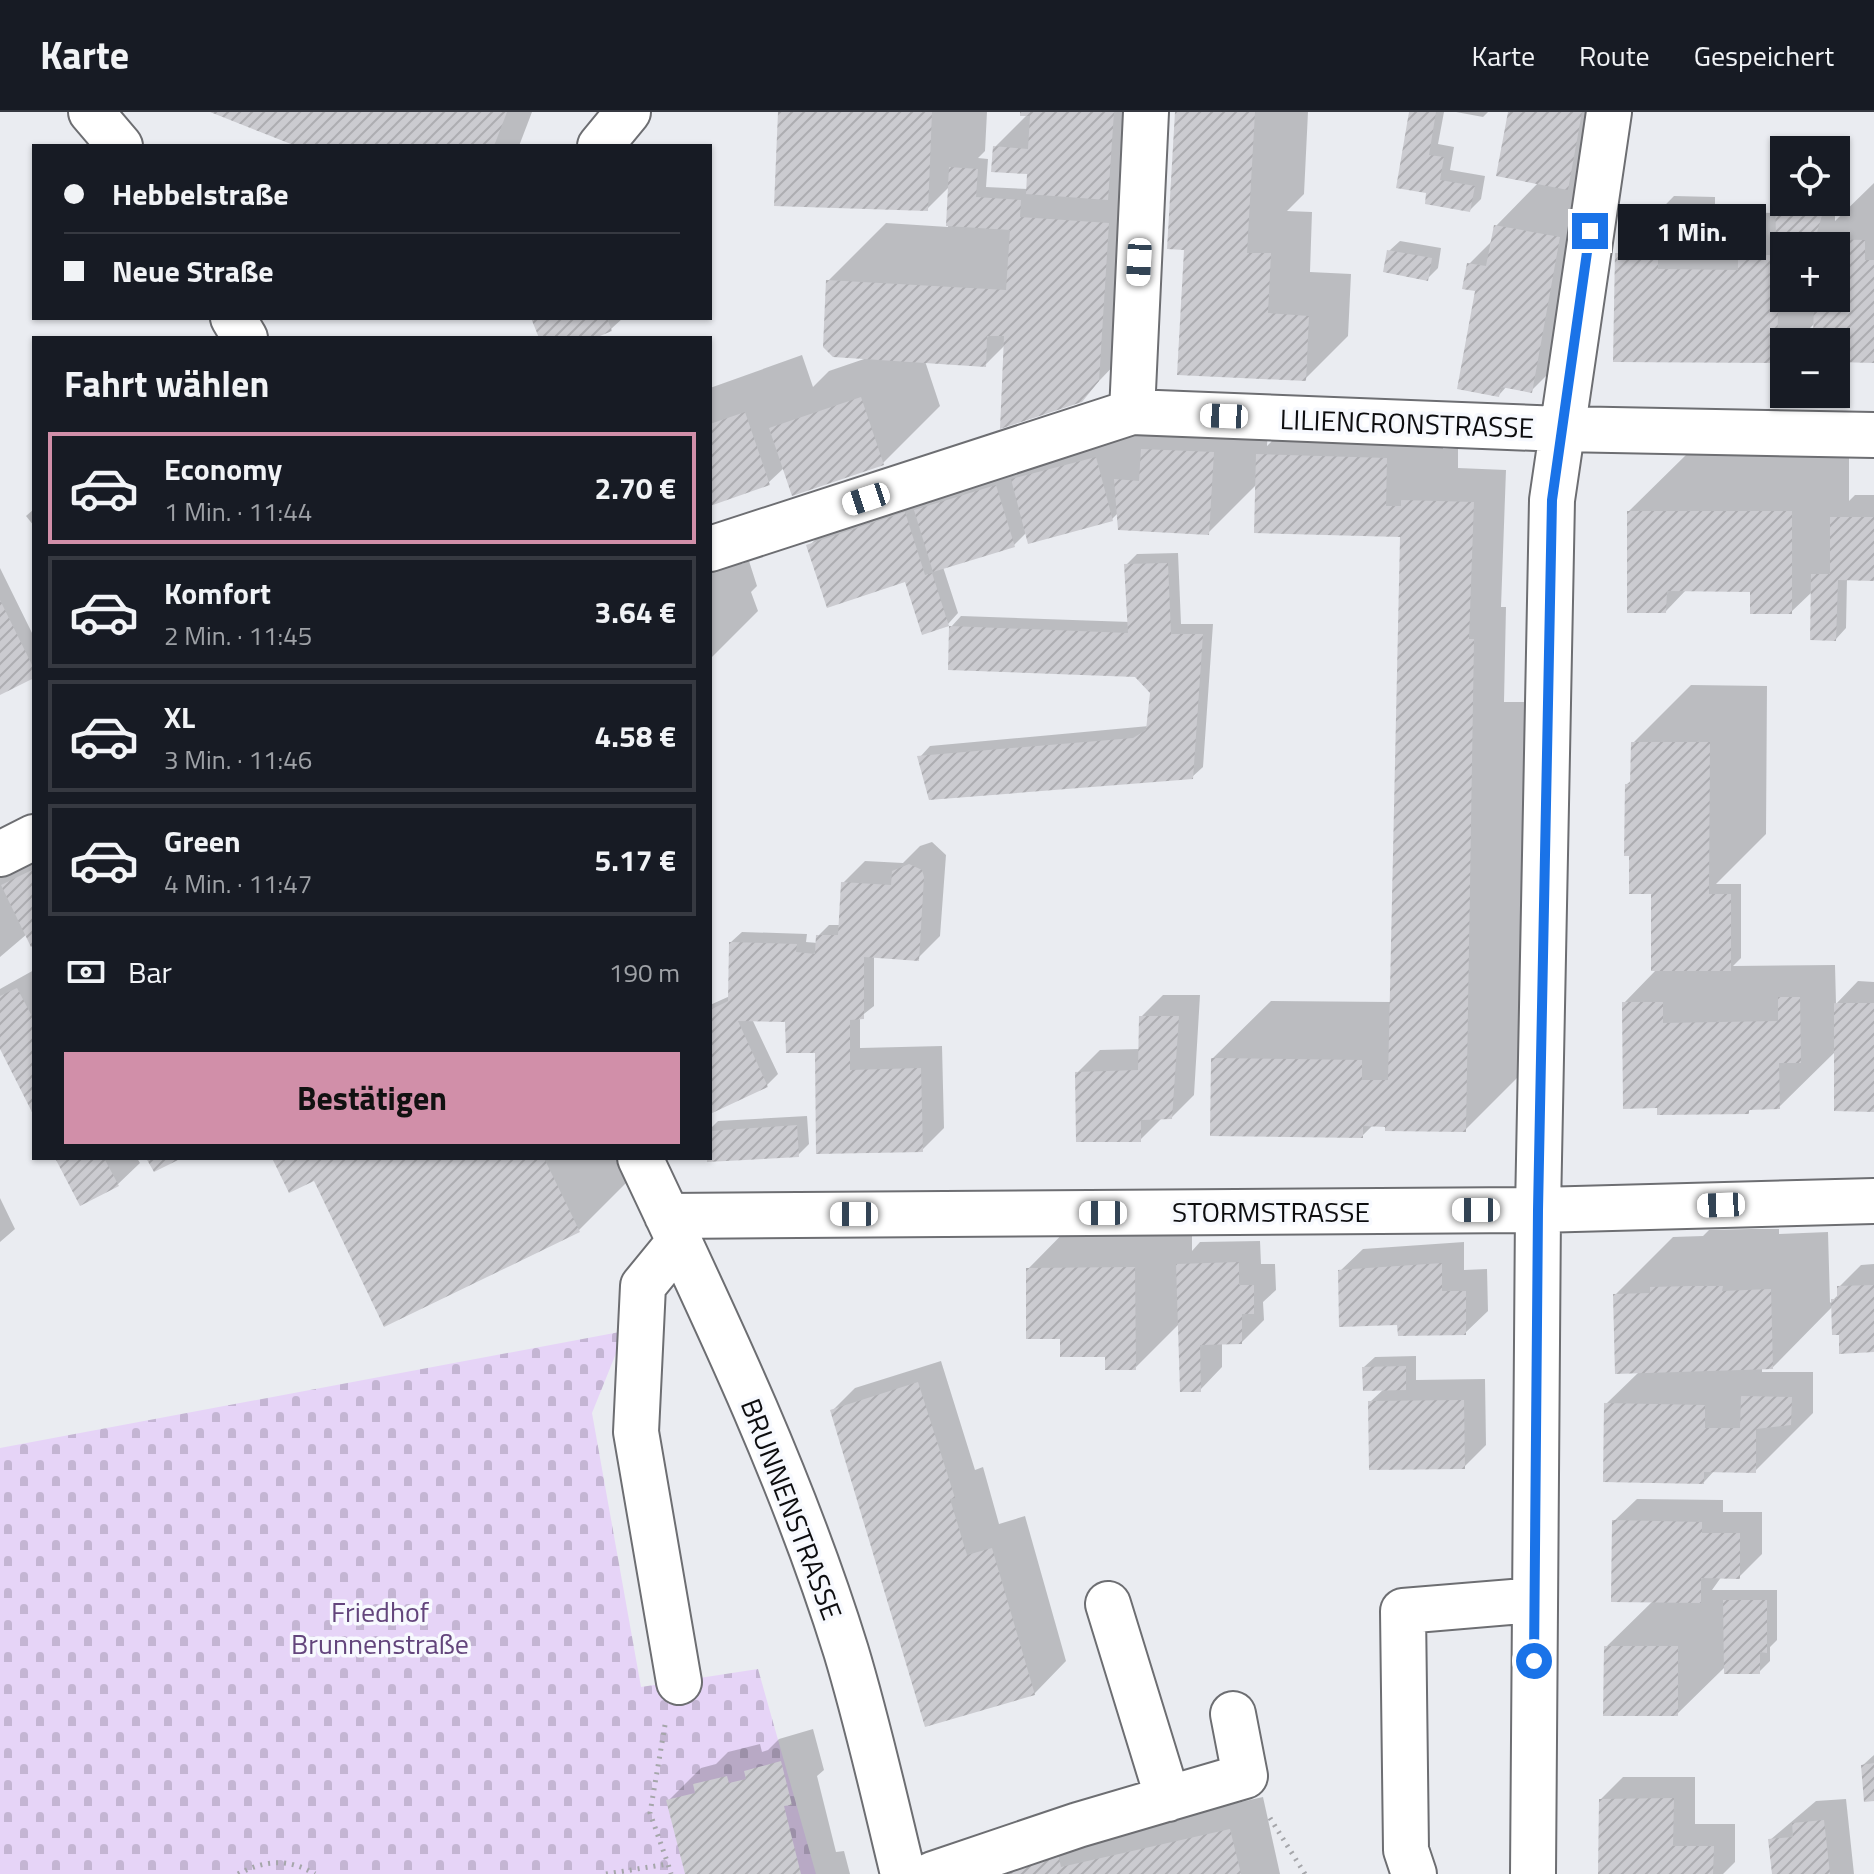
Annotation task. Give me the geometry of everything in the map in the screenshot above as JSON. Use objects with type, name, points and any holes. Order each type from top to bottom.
[{"type":"street","points":[[91,112],[118,144]]},
{"type":"street","points":[[602,144],[628,112]]},
{"type":"street","points":[[712,548],[1132,412],[1146,112]]},
{"type":"street","points":[[1533,1874],[1538,1210],[1552,516],[1561,429],[1609,112]]},
{"type":"street","name":"LILIENCRONSTRASSE","points":[[1132,412],[1561,429],[1874,435]]},
{"type":"street","points":[[0,854],[32,838]]},
{"type":"street","name":"BRUNNENSTRASSE","points":[[641,1160],[750,1395],[827,1597],[846,1651],[903,1874]]},
{"type":"street","name":"STORMSTRASSE","points":[[673,1229],[1874,1201]]},
{"type":"street","points":[[673,1229],[643,1286],[635,1398],[636,1432],[679,1682]]},
{"type":"street","points":[[1414,1874],[1406,1850],[1403,1611],[1535,1600]]},
{"type":"street","points":[[1108,1604],[1168,1799]]},
{"type":"street","points":[[933,1874],[1245,1776],[1233,1714]]},
{"type":"path","points":[[671,1874],[650,1813],[662,1732],[679,1682]]},
{"type":"path","points":[[1275,1828],[1305,1874]]},
{"type":"path","points":[[238,1874],[255,1865],[275,1862],[295,1864],[315,1874]]},
{"type":"path","points":[[606,1874],[668,1864]]},
{"type":"green space","name":"Friedhof Brunnenstraße","points":[[625,1331],[592,1413],[641,1687],[758,1669],[816,1874],[0,1874],[0,1448]]},
{"type":"building","points":[[210,112],[507,112],[495,144],[291,144]]},
{"type":"building","points":[[778,112],[932,112],[928,211],[774,206]]},
{"type":"building","points":[[1020,112],[1114,112],[1108,200],[1026,194],[1027,174],[991,172],[993,146],[1028,149],[1030,116],[1020,116]]},
{"type":"building","points":[[1175,112],[1255,112],[1247,253],[1271,253],[1268,313],[1309,316],[1306,381],[1177,375],[1184,250],[1167,249]]},
{"type":"building","points":[[1409,112],[1436,112],[1429,155],[1444,157],[1440,180],[1475,186],[1470,212],[1425,204],[1426,193],[1396,188]]},
{"type":"building","points":[[1508,112],[1582,112],[1568,190],[1496,176]]},
{"type":"building","points":[[949,167],[978,169],[976,197],[1021,200],[1020,217],[1109,223],[1099,381],[1082,402],[1000,429],[1004,336],[987,336],[986,367],[833,357],[823,347],[826,280],[1006,290],[1010,230],[946,226]]},
{"type":"building","points":[[1775,216],[1822,216],[1817,232],[1776,232]]},
{"type":"building","points":[[1494,225],[1560,237],[1532,393],[1501,387],[1499,397],[1457,389],[1475,291],[1462,289],[1467,263],[1486,266]]},
{"type":"building","points":[[1850,240],[1865,240],[1865,260],[1874,260],[1874,363],[1850,362],[1850,328],[1813,328],[1814,312],[1850,312]]},
{"type":"building","points":[[1387,250],[1432,258],[1428,281],[1383,272]]},
{"type":"building","points":[[1615,253],[1658,254],[1658,269],[1738,270],[1738,255],[1770,255],[1770,312],[1778,312],[1778,328],[1770,328],[1770,363],[1613,362]]},
{"type":"building","points":[[532,320],[608,320],[612,331],[600,336],[538,336]]},
{"type":"building","points":[[861,397],[884,465],[792,496],[769,428]]},
{"type":"building","points":[[745,412],[770,485],[712,505],[712,423]]},
{"type":"building","points":[[1141,449],[1214,452],[1209,535],[1118,530],[1114,479],[1139,481]]},
{"type":"building","points":[[1256,454],[1387,458],[1386,506],[1401,506],[1401,500],[1474,502],[1469,639],[1474,639],[1466,1132],[1385,1131],[1385,1127],[1363,1126],[1363,1138],[1210,1136],[1211,1058],[1362,1060],[1362,1080],[1388,1080],[1400,537],[1254,533]]},
{"type":"building","points":[[1096,457],[1113,521],[1028,544],[1011,479]]},
{"type":"building","points":[[996,485],[1015,547],[933,572],[914,510]]},
{"type":"building","points":[[1627,511],[1792,511],[1792,614],[1750,614],[1750,592],[1667,591],[1666,613],[1627,613]]},
{"type":"building","points":[[905,512],[925,575],[932,573],[949,626],[922,635],[905,582],[827,608],[806,545]]},
{"type":"building","points":[[1830,517],[1874,517],[1874,581],[1838,580],[1836,641],[1810,640],[1811,574],[1830,574]]},
{"type":"building","points":[[1168,563],[1171,634],[1203,634],[1193,779],[929,800],[917,756],[1133,738],[1146,730],[1150,693],[1135,677],[948,670],[949,626],[1128,633],[1124,564]]},
{"type":"building","points":[[0,600],[32,665],[32,679],[0,695]]},
{"type":"building","points":[[1631,742],[1710,742],[1709,894],[1731,894],[1731,971],[1651,971],[1651,894],[1629,894],[1629,856],[1624,856],[1625,784],[1630,784]]},
{"type":"building","points":[[909,864],[922,870],[919,961],[864,957],[864,1019],[850,1020],[850,1070],[921,1068],[923,1152],[816,1154],[815,1053],[786,1053],[785,1022],[738,1021],[768,1087],[712,1113],[712,1009],[728,1001],[729,942],[797,944],[796,952],[815,954],[816,935],[838,935],[841,882],[891,885],[892,871]]},
{"type":"building","points":[[32,870],[32,947],[31,947],[1,885]]},
{"type":"building","points":[[17,988],[32,1016],[32,1112],[0,1049],[0,996]]},
{"type":"building","points":[[1778,997],[1800,997],[1801,1063],[1779,1063],[1780,1109],[1749,1110],[1749,1114],[1657,1115],[1657,1108],[1623,1109],[1622,1002],[1663,1002],[1663,1023],[1778,1021]]},
{"type":"building","points":[[1834,1003],[1874,1003],[1874,1112],[1834,1111]]},
{"type":"building","points":[[1139,1016],[1179,1016],[1172,1119],[1141,1120],[1141,1142],[1076,1142],[1075,1072],[1138,1070]]},
{"type":"building","points":[[797,1125],[799,1157],[707,1162],[712,1160],[712,1131]]},
{"type":"building","points":[[56,1160],[105,1160],[119,1186],[80,1206]]},
{"type":"building","points":[[147,1160],[178,1160],[154,1172]]},
{"type":"building","points":[[273,1160],[545,1160],[580,1232],[384,1327],[314,1181],[289,1193]]},
{"type":"building","points":[[1239,1262],[1239,1285],[1254,1285],[1254,1314],[1242,1314],[1242,1344],[1200,1345],[1201,1392],[1180,1392],[1176,1264]]},
{"type":"building","points":[[1442,1263],[1442,1291],[1466,1291],[1466,1335],[1398,1336],[1397,1325],[1339,1327],[1338,1270]]},
{"type":"building","points":[[1135,1267],[1136,1370],[1105,1370],[1105,1357],[1060,1357],[1060,1339],[1026,1339],[1026,1268]]},
{"type":"building","points":[[1874,1285],[1874,1352],[1839,1354],[1839,1335],[1832,1335],[1831,1299],[1837,1299],[1837,1286]]},
{"type":"building","points":[[1723,1286],[1722,1291],[1771,1289],[1773,1369],[1615,1374],[1613,1294],[1650,1293],[1650,1287]]},
{"type":"building","points":[[1406,1366],[1406,1390],[1363,1391],[1362,1367]]},
{"type":"building","points":[[918,1382],[955,1498],[950,1499],[967,1555],[992,1548],[1035,1695],[925,1727],[830,1410]]},
{"type":"building","points":[[1741,1396],[1792,1397],[1791,1425],[1756,1429],[1756,1473],[1704,1472],[1704,1484],[1603,1482],[1604,1403],[1705,1405],[1705,1428],[1740,1428]]},
{"type":"building","points":[[1464,1400],[1465,1469],[1369,1470],[1368,1401]]},
{"type":"building","points":[[1612,1520],[1702,1522],[1702,1533],[1740,1533],[1740,1579],[1701,1578],[1701,1603],[1611,1602]]},
{"type":"building","points":[[1723,1600],[1767,1600],[1767,1653],[1760,1652],[1760,1674],[1724,1674]]},
{"type":"building","points":[[1604,1646],[1678,1646],[1678,1716],[1603,1716]]},
{"type":"building","points":[[781,1761],[792,1805],[784,1806],[801,1874],[685,1874],[666,1800],[695,1793],[693,1784],[727,1776],[729,1783],[746,1779],[744,1771]]},
{"type":"building","points":[[1874,1763],[1874,1801],[1864,1802],[1861,1765]]},
{"type":"building","points":[[1674,1798],[1673,1846],[1714,1846],[1713,1874],[1598,1874],[1599,1799]]},
{"type":"building","points":[[1824,1820],[1830,1874],[1772,1874],[1768,1839],[1793,1837],[1792,1823]]},
{"type":"building","points":[[1230,1829],[1241,1874],[1005,1874],[1003,1862],[1057,1849],[1061,1867]]},
{"type":"route","points":[[1534,1661],[1538,1210],[1552,500],[1590,231]]}]
